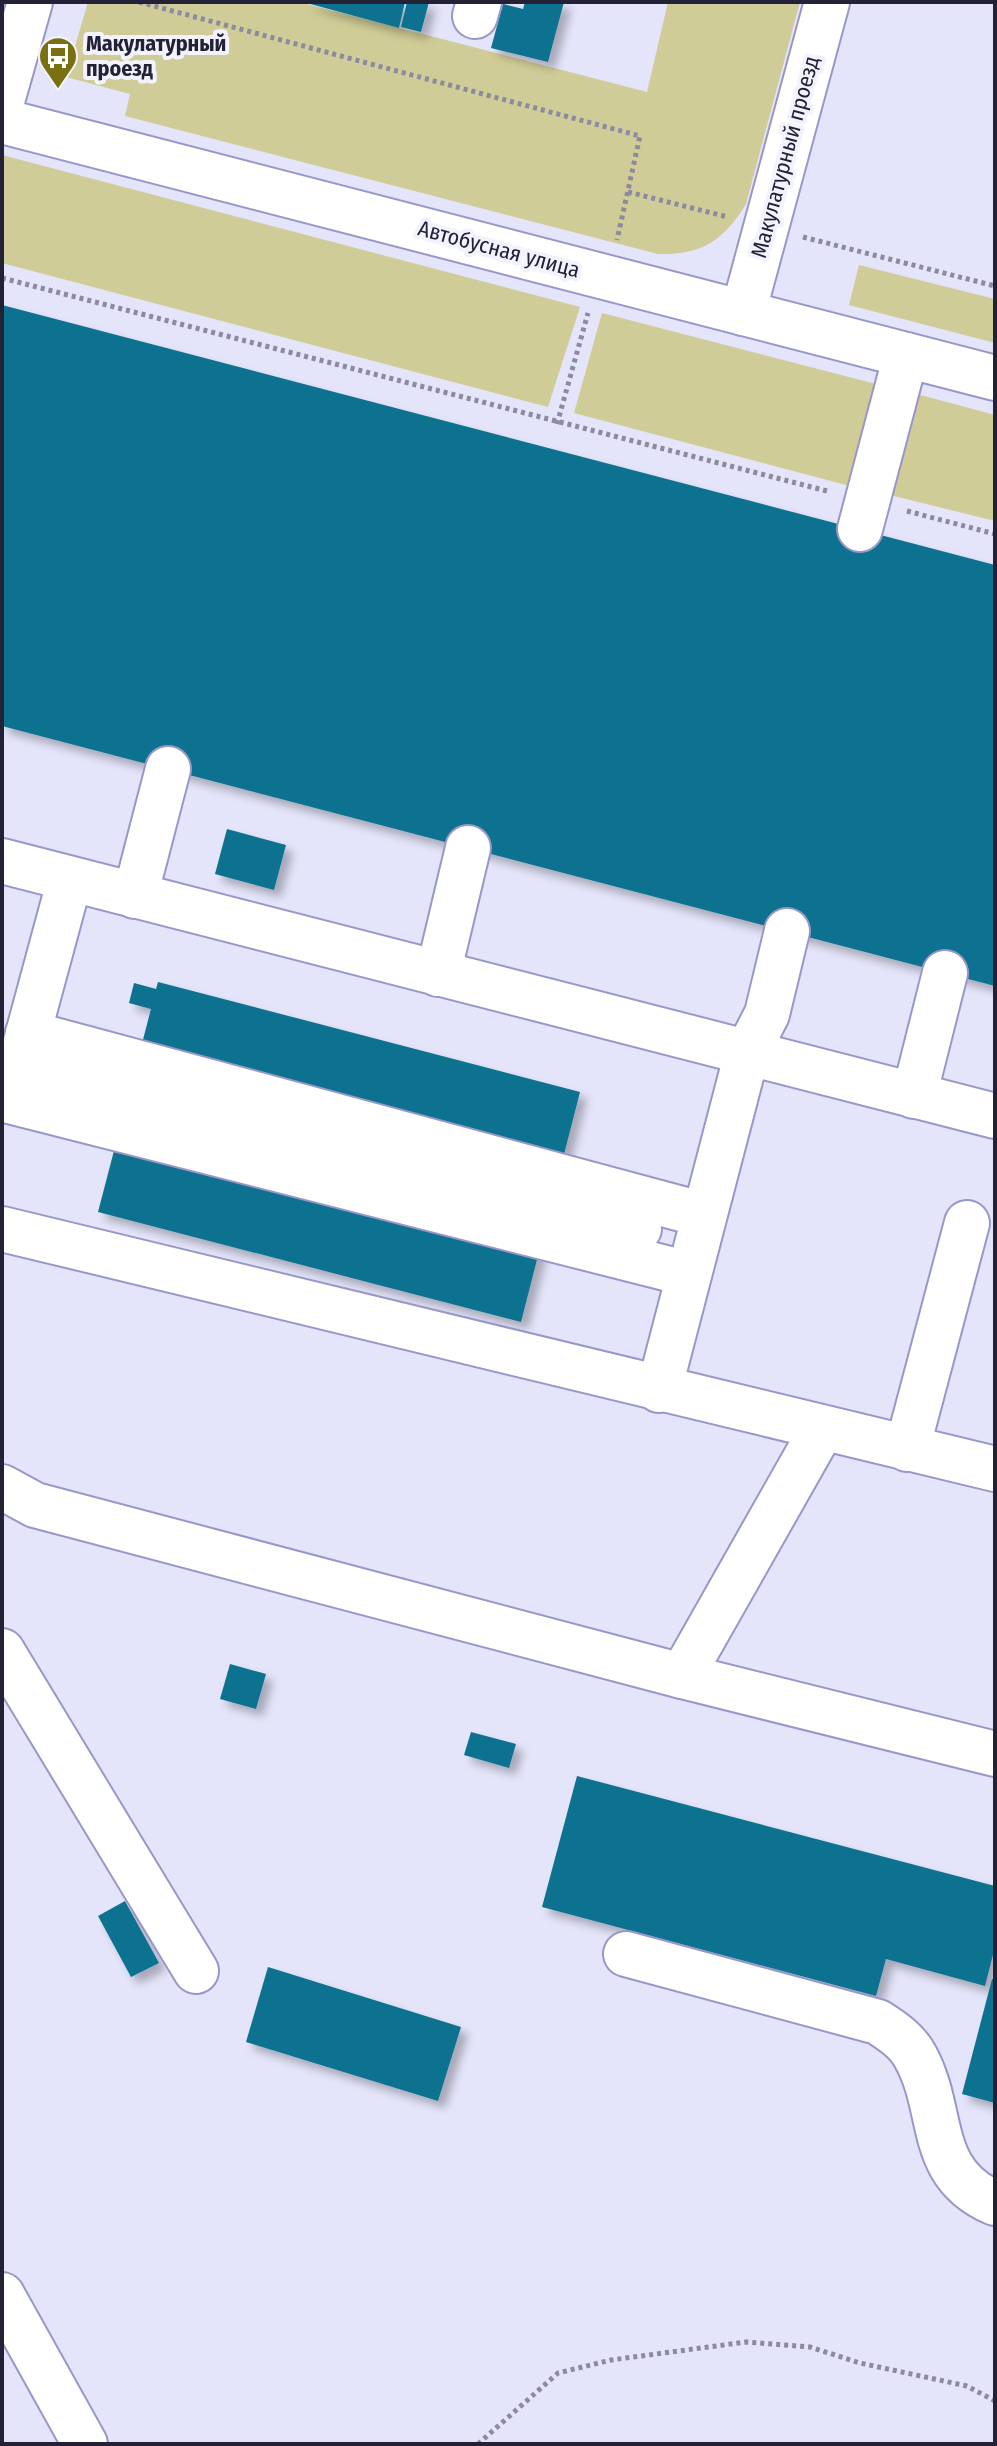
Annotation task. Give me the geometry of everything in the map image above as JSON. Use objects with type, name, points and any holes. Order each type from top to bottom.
[{"type":"street","points":[[2,101],[30,2]]},
{"type":"street","name":"Макулатурный проезд","points":[[743,313],[827,2]]},
{"type":"street","name":"Автобусная улица","points":[[2,121],[995,378]]},
{"type":"street","points":[[864,515],[906,355]]},
{"type":"street","points":[[135,896],[168,769]]},
{"type":"street","points":[[438,974],[468,848]]},
{"type":"street","points":[[2,861],[995,1116]]},
{"type":"street","points":[[14,1082],[70,879]]},
{"type":"street","points":[[659,1390],[747,1053],[767,1014],[787,931]]},
{"type":"street","points":[[914,1096],[945,973]]},
{"type":"street","points":[[14,1082],[697,1244]]},
{"type":"street","points":[[14,1082],[697,1244]]},
{"type":"street","points":[[907,1449],[967,1223]]},
{"type":"street","points":[[2,1229],[995,1469]]},
{"type":"street","points":[[682,1676],[822,1429]]},
{"type":"street","points":[[2,1487],[35,1505],[682,1676],[995,1754]]},
{"type":"street","points":[[2,1651],[196,1971]]},
{"type":"street","points":[[626,1954],[878,2022],[899,2035],[915,2055],[948,2161],[960,2181],[977,2195],[995,2203]]},
{"type":"street","points":[[2,2295],[85,2444]]},
{"type":"path","points":[[139,2],[640,136],[617,240],[590,307],[557,424]]},
{"type":"path","points":[[628,192],[995,286]]},
{"type":"path","points":[[2,278],[557,424],[864,515],[995,534]]},
{"type":"path","points":[[478,2444],[558,2373],[611,2360],[746,2342],[810,2347],[860,2363],[967,2386],[995,2401]]},
{"type":"shaded area","points":[[88,2],[299,2],[647,92],[668,2],[800,2],[746,204],[729,228],[710,243],[687,252],[658,254],[125,116],[130,94],[66,77]]},
{"type":"shaded area","points":[[2,155],[580,307],[548,407],[2,263]]},
{"type":"shaded area","points":[[859,265],[995,299],[995,343],[849,305]]},
{"type":"shaded area","points":[[602,313],[876,384],[850,486],[574,413]]},
{"type":"shaded area","points":[[917,394],[995,415],[995,521],[890,495]]},
{"type":"building","points":[[303,2],[405,2],[399,28]]},
{"type":"building","points":[[407,2],[429,2],[421,32],[401,27]]},
{"type":"building","points":[[525,2],[564,2],[548,62],[491,48],[503,4],[523,9]]},
{"type":"building","points":[[2,305],[995,565],[995,986],[2,726]]},
{"type":"building","points":[[227,829],[286,845],[274,890],[215,874]]},
{"type":"building","points":[[158,982],[580,1092],[521,1322],[98,1212],[151,1009],[129,1003],[134,983],[156,989]]},
{"type":"building","points":[[230,1664],[266,1674],[256,1709],[220,1699]]},
{"type":"building","points":[[471,1732],[516,1744],[509,1768],[464,1755]]},
{"type":"building","points":[[577,1776],[995,1886],[995,1947],[985,1986],[886,1959],[876,1996],[542,1907]]},
{"type":"building","points":[[125,1901],[159,1963],[131,1977],[98,1916]]},
{"type":"building","points":[[268,1967],[461,2027],[438,2101],[246,2042]]},
{"type":"building","points":[[992,1979],[995,1979],[995,2103],[962,2094]]},
{"type":"place","name":"Макулатурный проезд","points":[[58,90]]}]
